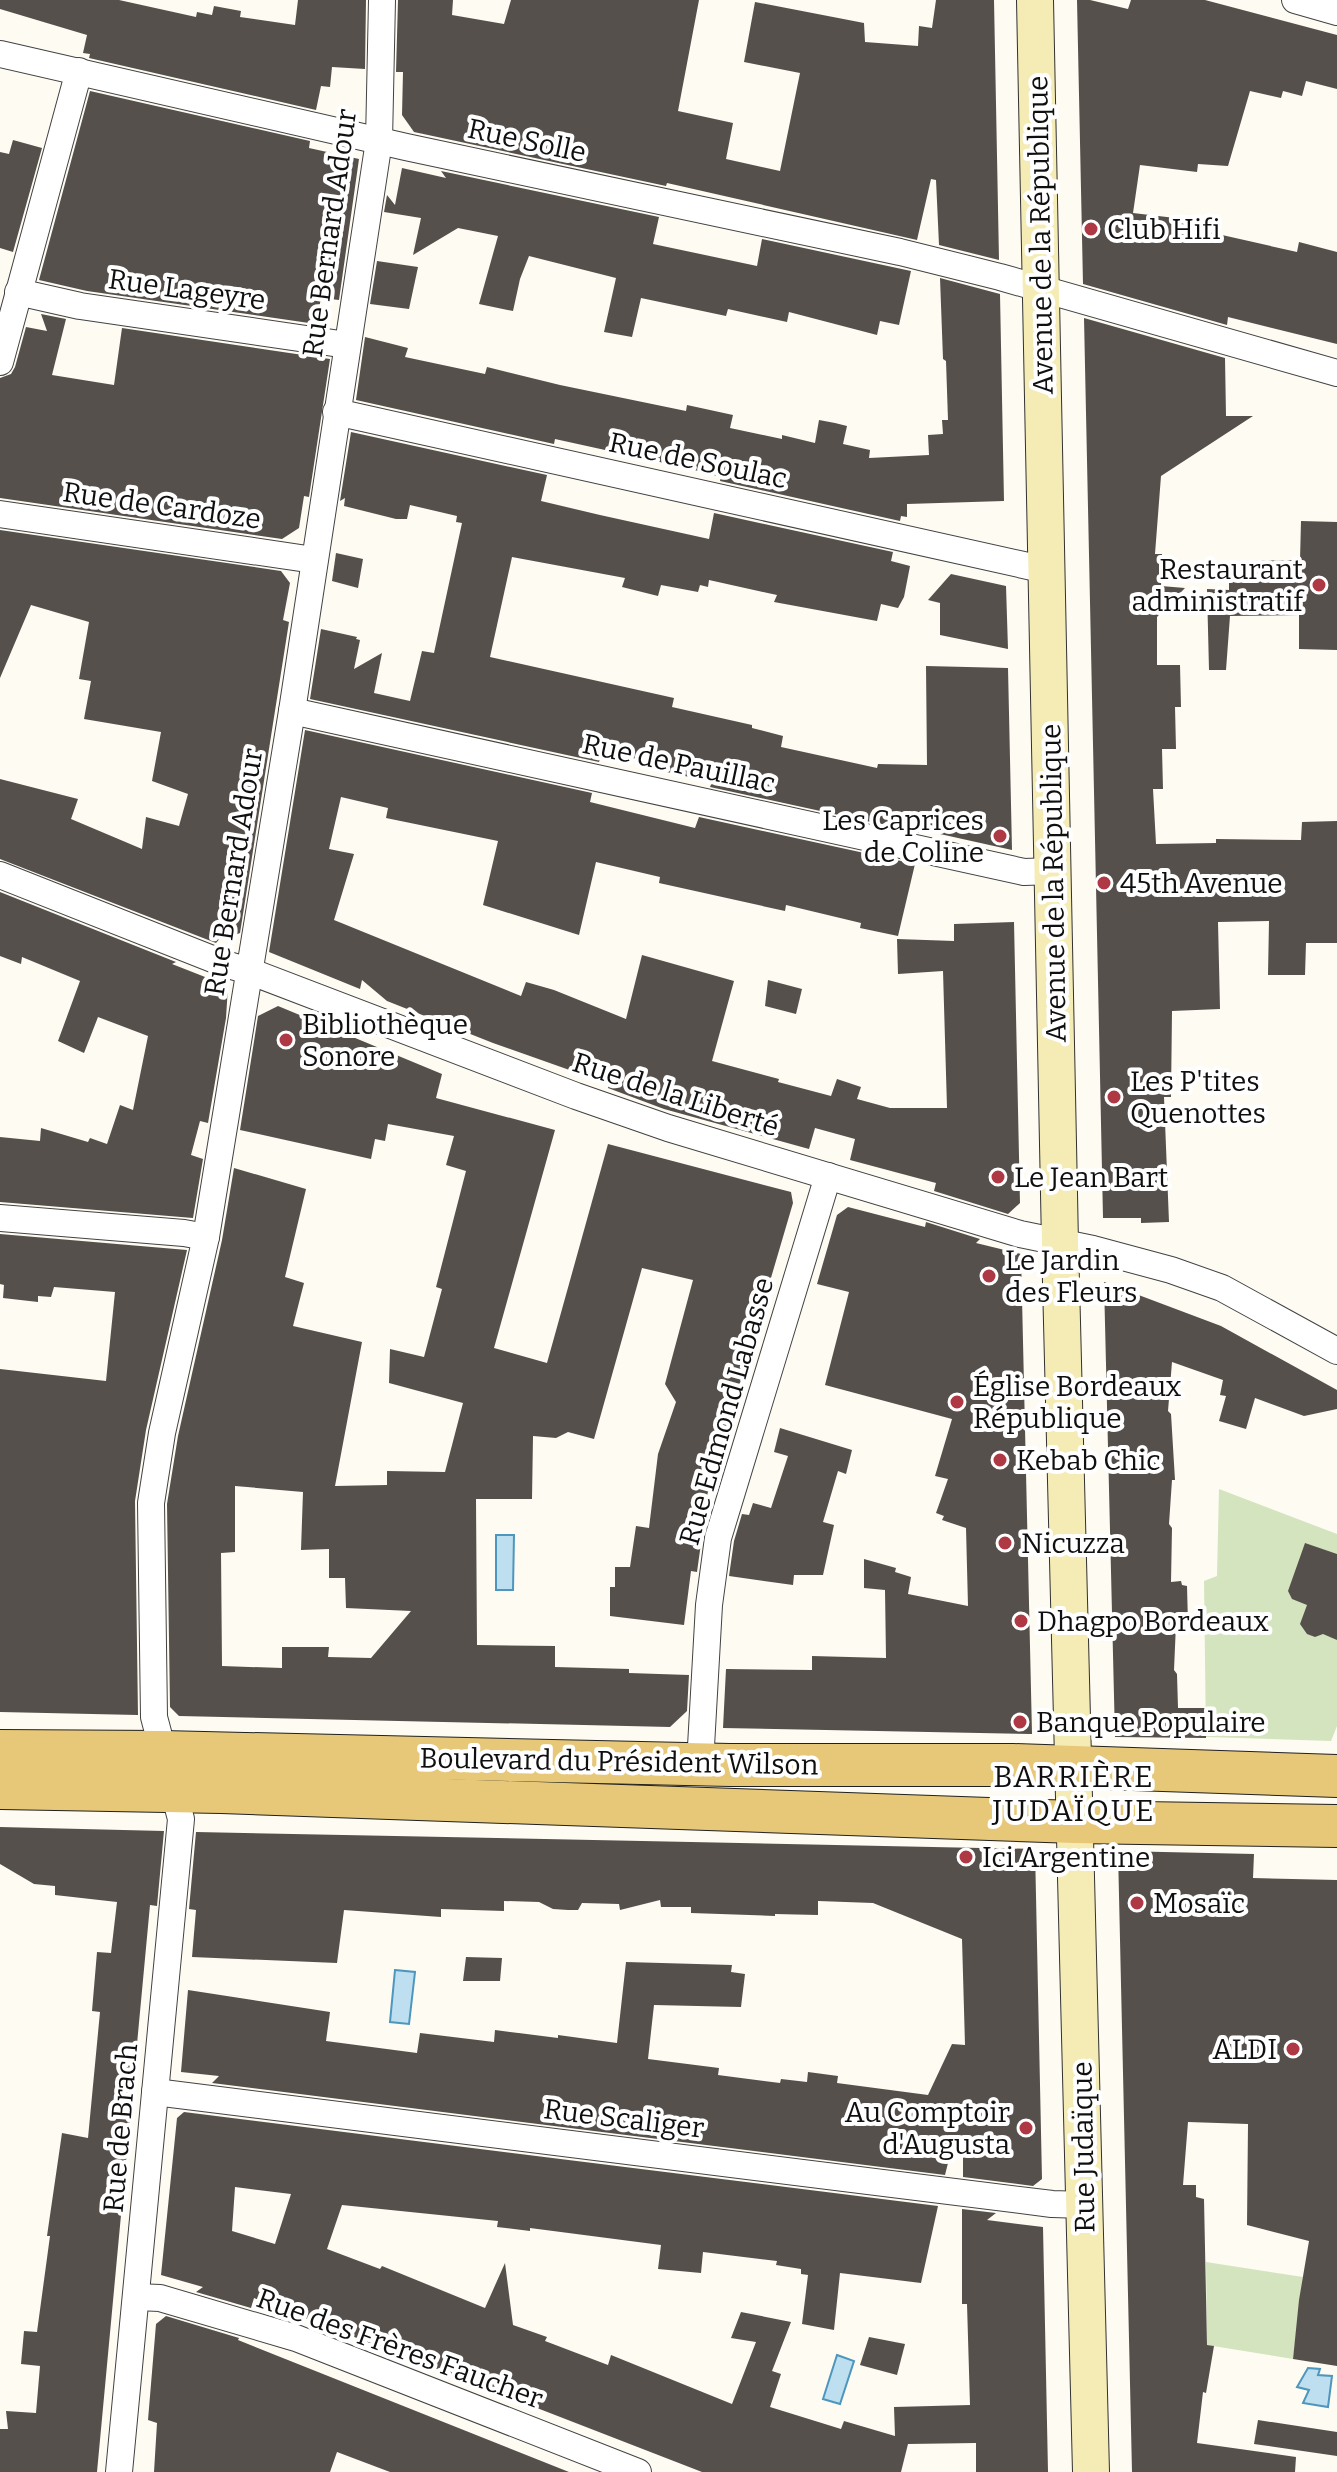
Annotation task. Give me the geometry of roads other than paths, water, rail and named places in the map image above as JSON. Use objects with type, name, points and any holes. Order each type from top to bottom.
[{"type":"main road","name":"Avenue de la République","points":[[1035,0],[1060,1243],[1075,1766]]},
{"type":"main road","name":"Boulevard du Président Wilson","points":[[0,1751],[168,1772],[1075,1822],[1337,1826]]},
{"type":"main road","name":"Boulevard du Président Wilson","points":[[0,1788],[168,1772],[700,1764],[1075,1766],[1337,1776]]},
{"type":"main road","points":[[1075,1766],[1075,1822]]},
{"type":"main road","name":"Rue Judaïque","points":[[1075,1822],[1091,2472]]},
{"type":"street","name":"Rue Bernard Adour","points":[[168,1772],[154,1717],[151,1503],[164,1425],[206,1237],[292,711],[379,141],[382,0]]},
{"type":"street","points":[[1295,0],[1337,12]]},
{"type":"street","name":"Rue Solle","points":[[0,54],[379,141],[900,252],[1041,288],[1337,373]]},
{"type":"street","points":[[0,362],[79,71]]},
{"type":"street","name":"Rue Lageyre","points":[[18,292],[80,306],[347,345]]},
{"type":"street","name":"Rue de Soulac","points":[[336,412],[1046,570]]},
{"type":"street","name":"Rue de Cardoze","points":[[0,514],[314,560]]},
{"type":"street","name":"Rue de Pauillac","points":[[292,711],[1024,872],[1053,871]]},
{"type":"street","name":"Rue de la Liberté","points":[[0,875],[225,964],[668,1128],[1020,1234],[1157,1266],[1222,1288],[1337,1351]]},
{"type":"street","name":"Rue Edmond Labasse","points":[[700,1764],[709,1605],[718,1538],[828,1176]]},
{"type":"street","points":[[0,1218],[206,1237]]},
{"type":"street","name":"Rue de Brach","points":[[119,2472],[181,1819],[168,1772]]},
{"type":"street","name":"Rue Scaliger","points":[[155,2092],[1052,2204],[1085,2205]]},
{"type":"street","name":"Rue des Frères Faucher","points":[[136,2297],[160,2298],[296,2338],[638,2472]]},
{"type":"water","points":[[496,1535],[514,1535],[513,1590],[496,1590]]},
{"type":"water","points":[[395,1970],[415,1972],[409,2024],[390,2022]]},
{"type":"water","points":[[837,2355],[854,2361],[840,2404],[823,2399]]},
{"type":"water","points":[[1308,2368],[1320,2369],[1318,2375],[1332,2376],[1328,2407],[1303,2403],[1309,2390],[1297,2387]]},
{"type":"place","name":"Club Hifi","points":[[1091,229]]},
{"type":"place","name":"Restaurant administratif","points":[[1319,585]]},
{"type":"place","name":"Les Caprices de Coline","points":[[1000,836]]},
{"type":"place","name":"45th Avenue","points":[[1104,883]]},
{"type":"place","name":"Bibliothèque Sonore","points":[[286,1040]]},
{"type":"place","name":"Les P'tites Quenottes","points":[[1114,1097]]},
{"type":"place","name":"Le Jean Bart","points":[[998,1177]]},
{"type":"place","name":"Le Jardin des Fleurs","points":[[989,1276]]},
{"type":"place","name":"Église Bordeaux République","points":[[957,1402]]},
{"type":"place","name":"Kebab Chic","points":[[1000,1460]]},
{"type":"place","name":"Nicuzza","points":[[1005,1543]]},
{"type":"place","name":"Dhagpo Bordeaux","points":[[1021,1621]]},
{"type":"place","name":"Banque Populaire","points":[[1020,1722]]},
{"type":"place","name":"Ici Argentine","points":[[966,1857]]},
{"type":"place","name":"Mosaïc","points":[[1137,1903]]},
{"type":"place","name":"ALDI","points":[[1293,2049]]},
{"type":"place","name":"Au Comptoir d'Augusta","points":[[1026,2128]]},
{"type":"district","name":"BARRIÈRE JUDAÏQUE","points":[[1074,1794]]}]
